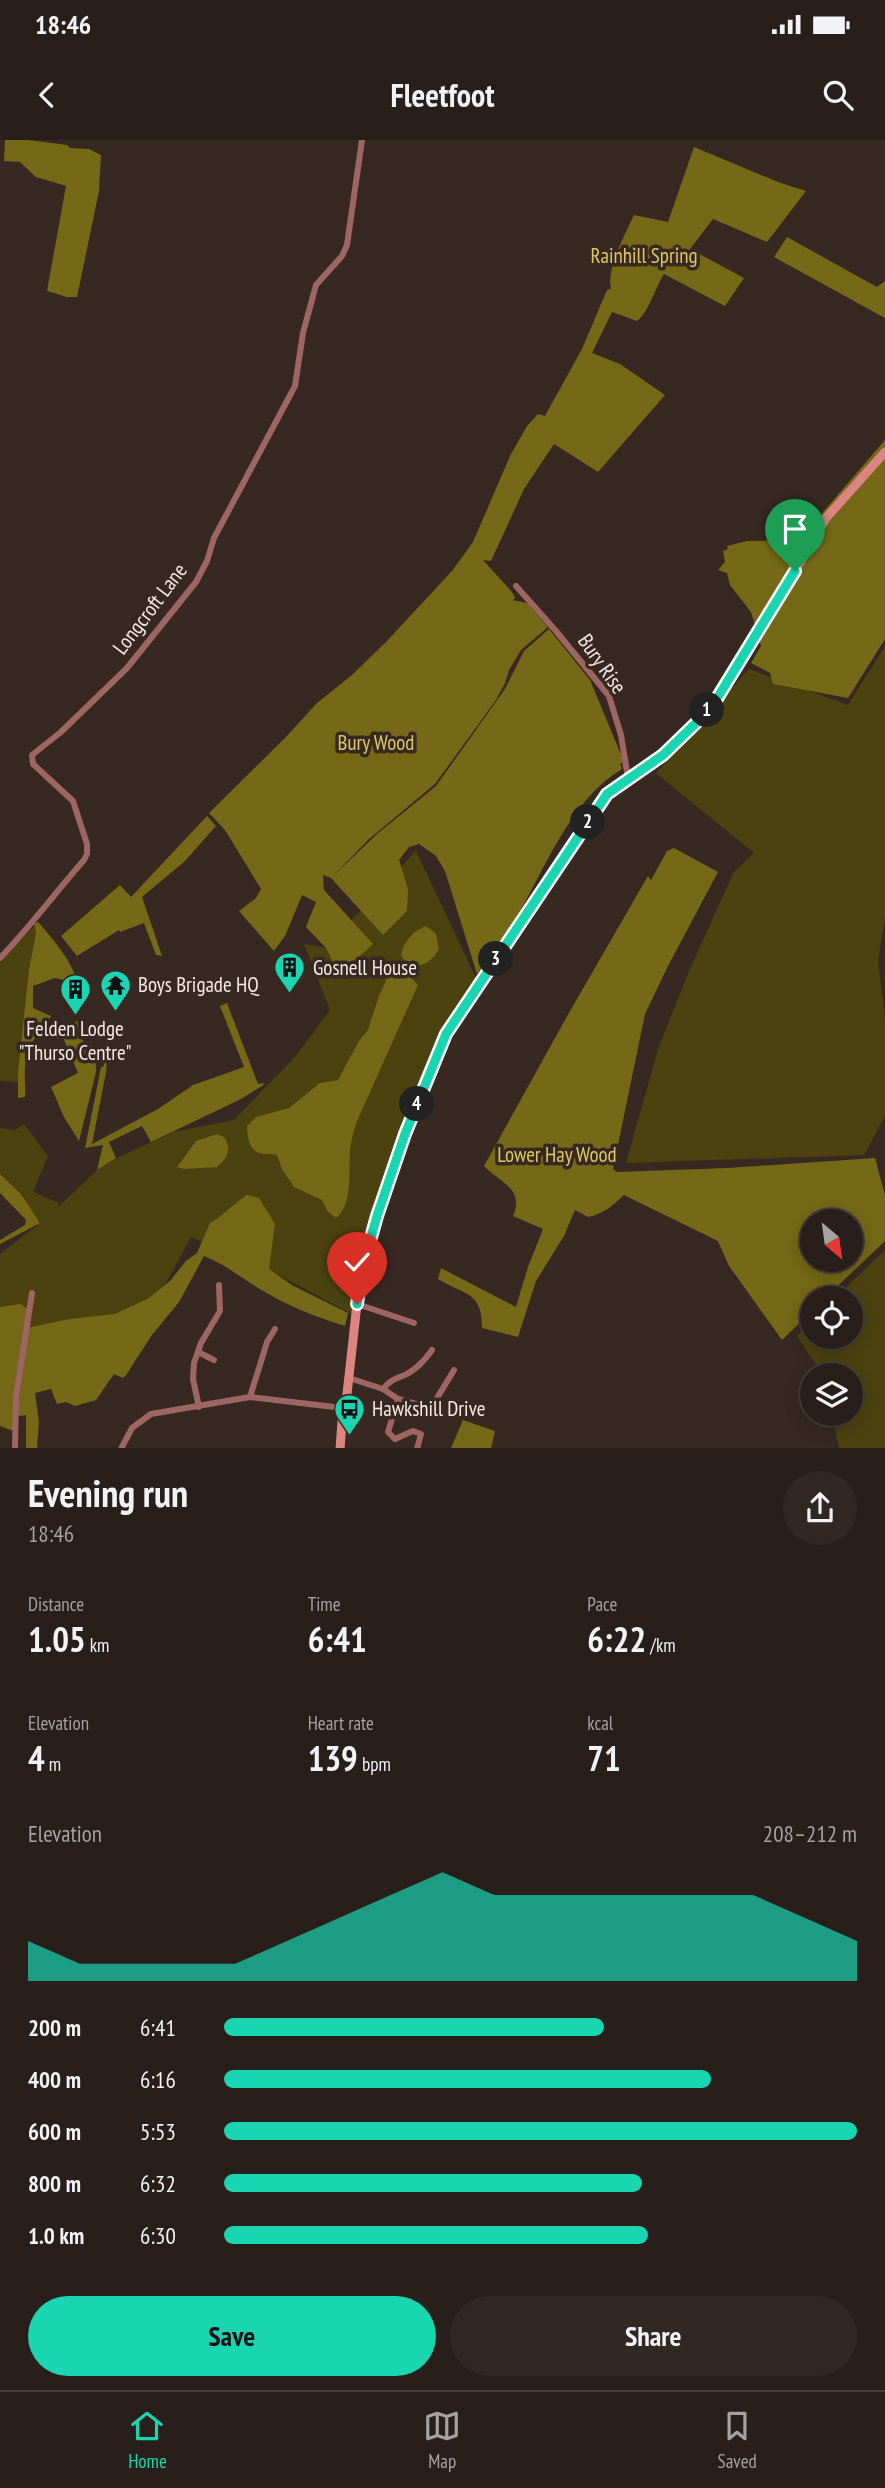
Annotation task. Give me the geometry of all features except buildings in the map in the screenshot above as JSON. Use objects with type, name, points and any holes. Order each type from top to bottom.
[{"type":"main road","points":[[340,1448],[363,1266],[405,1134],[446,1034],[607,794],[663,755],[716,700],[826,518],[885,452]]},
{"type":"street","name":"Longcroft Lane","points":[[0,958],[37,919],[47,901],[87,854],[87,844],[73,801],[33,764],[32,755],[110,687],[196,582],[207,561],[214,538],[295,386],[303,333],[316,285],[342,256],[347,245],[362,140]]},
{"type":"street","name":"Bury Rise","points":[[516,586],[609,696],[621,735],[628,778]]},
{"type":"street","points":[[200,1407],[193,1379],[201,1343],[220,1311],[219,1285]]},
{"type":"street","points":[[15,1448],[16,1397],[32,1293]]},
{"type":"street","points":[[357,1304],[414,1323]]},
{"type":"street","points":[[250,1397],[267,1342],[275,1329]]},
{"type":"street","points":[[383,1389],[392,1378],[404,1375],[423,1363],[432,1350]]},
{"type":"street","points":[[198,1353],[214,1360]]},
{"type":"street","points":[[349,1378],[383,1389],[397,1399],[431,1408],[454,1370]]},
{"type":"street","points":[[131,1448],[122,1447],[132,1428],[150,1413],[250,1397],[343,1408]]},
{"type":"street","points":[[395,1439],[388,1432],[397,1399]]},
{"type":"street","points":[[395,1439],[413,1431],[421,1434],[417,1448]]},
{"type":"street","points":[[393,1448],[395,1439]]},
{"type":"shaded area","points":[[885,646],[885,919],[878,960],[885,1018],[885,1116],[864,1155],[626,1163],[659,1046],[692,964],[734,872],[754,853],[656,773],[749,669],[848,705]]},
{"type":"shaded area","points":[[416,851],[476,978],[445,1027],[412,1100],[363,1250],[352,1314],[273,1272],[191,1237],[121,1365],[0,1316],[0,1254],[40,1223],[21,1194],[0,1174],[0,1128],[15,1130],[24,1124],[48,1156],[33,1192],[59,1203],[57,1208],[97,1170],[116,1158],[174,1132],[234,1120],[295,1057],[330,1010],[304,944],[326,948]]},
{"type":"shaded area","points":[[34,926],[36,933],[29,969],[18,1082],[0,1081],[0,961]]},
{"type":"shaded area","points":[[885,1250],[885,1448],[839,1448],[834,1426],[863,1426],[863,1363],[815,1363],[806,1349],[863,1349],[863,1286],[848,1286]]},
{"type":"green space","points":[[5,140],[67,145],[70,148],[89,149],[101,155],[99,191],[77,297],[47,291],[66,186],[36,177],[20,162],[4,161]]},
{"type":"green space","points":[[694,147],[806,191],[767,242],[713,219],[690,249],[744,278],[725,306],[664,274],[637,321],[612,312],[592,353],[620,364],[665,395],[598,472],[554,444],[524,489],[491,561],[483,560],[512,592],[515,598],[513,600],[527,603],[548,627],[521,650],[496,700],[435,784],[368,840],[333,876],[377,834],[436,786],[505,689],[524,651],[549,629],[590,680],[622,757],[622,769],[587,799],[573,818],[514,921],[477,974],[445,871],[436,856],[419,844],[409,847],[399,860],[408,889],[407,911],[383,935],[331,878],[323,875],[324,890],[373,944],[339,975],[326,948],[306,927],[316,902],[302,895],[285,936],[274,951],[239,911],[256,898],[261,889],[225,830],[209,813],[317,703],[352,675],[386,642],[452,571],[473,542],[511,454],[527,426],[538,414],[545,416],[582,349],[607,290],[611,289],[611,271],[634,215],[668,222]]},
{"type":"green space","points":[[787,237],[877,287],[885,281],[885,318],[774,257]]},
{"type":"green space","points":[[885,440],[885,639],[848,698],[773,684],[770,673],[751,663],[761,646],[751,612],[730,585],[727,573],[718,570],[725,562],[723,551],[728,549],[727,546],[747,541],[799,540]]},
{"type":"green space","points":[[207,816],[216,826],[185,861],[142,897],[162,956],[156,955],[144,923],[120,932],[119,930],[77,956],[61,936],[120,885],[131,897]]},
{"type":"green space","name":"Lower Hay Wood","points":[[674,848],[718,872],[645,1014],[613,1169],[617,1172],[727,1168],[875,1158],[885,1195],[885,1241],[863,1262],[863,1209],[800,1209],[800,1272],[852,1272],[838,1286],[800,1286],[800,1323],[782,1340],[729,1266],[718,1241],[624,1195],[608,1209],[594,1216],[588,1217],[575,1210],[564,1236],[536,1281],[518,1337],[482,1328],[479,1307],[475,1301],[471,1296],[438,1279],[441,1268],[516,1307],[543,1229],[513,1216],[516,1199],[513,1192],[484,1166],[648,876],[651,880],[667,851]]},
{"type":"green space","points":[[38,922],[66,958],[78,983],[55,978],[33,986],[33,1008],[51,1016],[29,1048],[25,1067],[25,1097],[18,1098],[18,1073],[29,969],[36,933],[34,924]]},
{"type":"green space","points":[[426,926],[436,934],[439,949],[426,963],[409,965],[401,956],[404,946],[413,934]]},
{"type":"green space","points":[[395,961],[418,985],[357,1121],[351,1143],[346,1203],[336,1218],[328,1212],[322,1200],[294,1187],[282,1169],[277,1155],[259,1153],[253,1149],[247,1126],[256,1117],[289,1108],[320,1083],[338,1080],[368,1030],[379,996]]},
{"type":"green space","points":[[227,1003],[258,1084],[265,1083],[239,1100],[151,1142],[142,1126],[109,1142],[116,1158],[97,1170],[103,1145],[85,1148],[101,1067],[104,1066],[104,1052],[108,1048],[92,1144],[158,1109],[193,1085],[244,1067],[220,1006]]},
{"type":"green space","points":[[77,1021],[81,1030],[77,1032],[81,1032],[83,1041],[95,1047],[96,1072],[79,1141],[64,1117],[51,1087],[78,1073],[59,1028]]},
{"type":"green space","points":[[217,1134],[224,1137],[228,1149],[226,1157],[217,1167],[177,1167],[196,1141]]},
{"type":"green space","points":[[0,1174],[21,1194],[40,1223],[0,1244],[0,1240],[25,1225],[26,1220],[0,1193]]},
{"type":"green space","points":[[247,1195],[259,1198],[275,1224],[269,1269],[292,1285],[348,1313],[345,1326],[281,1301],[204,1256],[179,1302],[152,1335],[126,1375],[123,1378],[114,1374],[96,1400],[75,1406],[66,1402],[57,1404],[51,1389],[35,1393],[39,1422],[37,1448],[26,1448],[26,1415],[17,1414],[27,1328],[69,1319],[115,1314],[149,1298],[197,1253],[210,1223]]},
{"type":"green space","points":[[20,1304],[28,1309],[13,1431],[0,1426],[0,1307]]},
{"type":"green space","points":[[463,1420],[495,1431],[491,1448],[451,1448]]},
{"type":"place","name":"Gosnell House","points":[[290,995]]},
{"type":"place","name":"Boys Brigade HQ","points":[[115,1012]]},
{"type":"place","name":"Felden Lodge \"Thurso Centre\"","points":[[75,1016]]},
{"type":"place","name":"Hawkshill Drive","points":[[349,1436]]},
{"type":"route","points":[[357,1304],[363,1266],[377,1216],[405,1134],[446,1034],[607,794],[663,755],[716,700],[795,571]]},
{"type":"park label","name":"Rainhill Spring","points":[[644,256]]},
{"type":"park label","name":"Bury Wood","points":[[376,743]]}]
